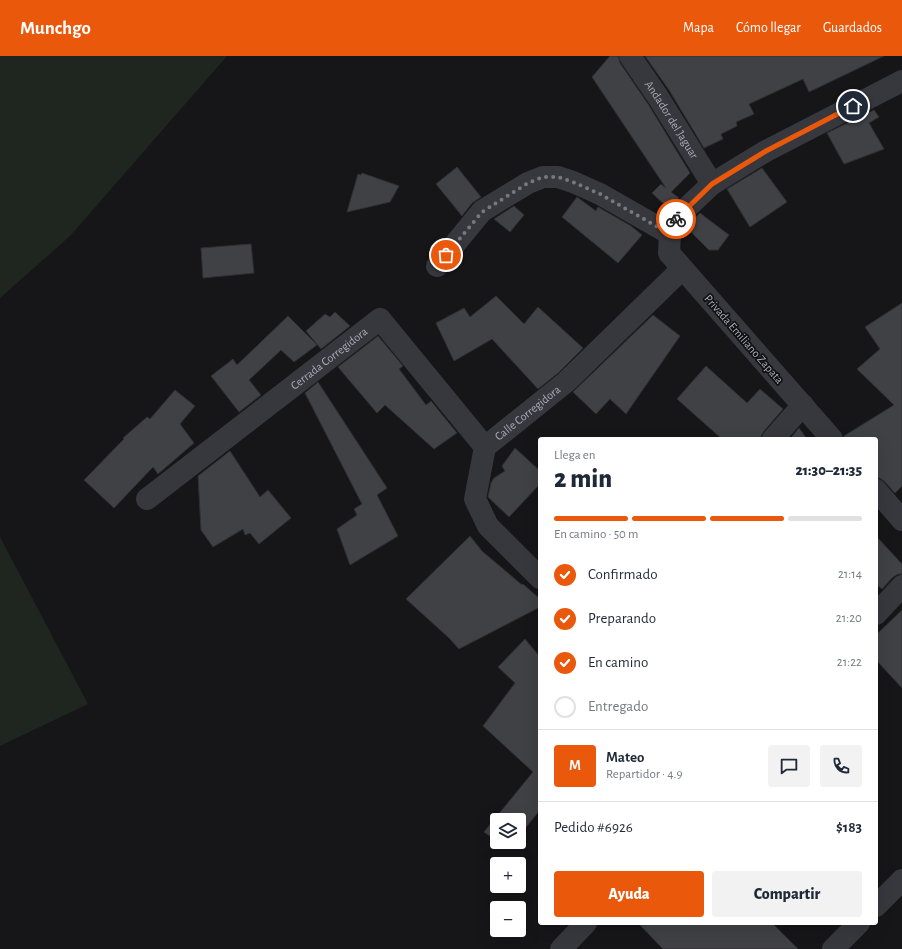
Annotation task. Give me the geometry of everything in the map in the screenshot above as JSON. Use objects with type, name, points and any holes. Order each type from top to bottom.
[{"type":"street","name":"Andador del Jaguar","points":[[630,56],[658,96],[712,184]]},
{"type":"street","points":[[437,266],[482,212],[528,183],[543,177],[558,177],[600,194],[670,234],[676,218],[712,184],[766,151],[902,81]]},
{"type":"street","name":"Privada Emiliano Zapata","points":[[670,234],[669,253],[830,437]]},
{"type":"street","name":"Calle Corregidora","points":[[538,576],[488,526],[475,499],[485,447],[566,382],[682,269]]},
{"type":"street","name":"Cerrada Corregidora","points":[[147,499],[380,319],[485,447]]},
{"type":"street","points":[[775,437],[803,406]]},
{"type":"street","points":[[878,492],[902,520]]},
{"type":"street","points":[[878,612],[902,586]]},
{"type":"street","points":[[878,904],[902,880]]},
{"type":"street","points":[[561,949],[584,925]]},
{"type":"street","points":[[833,949],[857,925]]},
{"type":"shaded area","points":[[0,56],[227,56],[70,236],[0,298]]},
{"type":"shaded area","points":[[0,537],[88,704],[0,746]]},
{"type":"building","points":[[610,56],[618,56],[620,63],[648,104],[690,173],[671,192],[679,198],[668,208],[652,193],[661,184],[666,188],[592,77]]},
{"type":"building","points":[[645,56],[884,56],[809,92],[803,79],[749,104],[754,114],[736,122],[737,126],[721,134],[723,139],[704,148],[669,90]]},
{"type":"building","points":[[874,110],[879,117],[869,123],[884,149],[844,164],[827,133]]},
{"type":"building","points":[[457,167],[481,197],[472,203],[462,216],[436,184]]},
{"type":"building","points":[[762,168],[787,202],[750,227],[727,189]]},
{"type":"building","points":[[362,173],[399,186],[390,202],[347,212],[358,174],[361,175]]},
{"type":"building","points":[[577,197],[596,211],[598,207],[631,226],[642,235],[618,263],[562,217]]},
{"type":"building","points":[[514,206],[524,215],[510,232],[494,219]]},
{"type":"building","points":[[700,213],[729,235],[718,250],[709,250],[686,227]]},
{"type":"building","points":[[251,244],[254,273],[203,278],[201,248]]},
{"type":"building","points":[[496,296],[524,324],[538,307],[583,348],[558,373],[538,389],[492,339],[454,361],[436,323],[464,308],[470,317]]},
{"type":"building","points":[[902,303],[902,486],[895,493],[885,482],[878,478],[878,437],[844,437],[894,405],[857,369],[880,349],[865,327]]},
{"type":"building","points":[[335,312],[350,326],[321,349],[306,331],[325,314],[330,317]]},
{"type":"building","points":[[653,315],[680,336],[626,414],[610,399],[596,414],[573,392]]},
{"type":"building","points":[[288,316],[317,345],[294,362],[281,350],[249,380],[261,395],[239,412],[211,376],[233,359],[237,365]]},
{"type":"building","points":[[378,336],[403,366],[399,369],[426,405],[431,401],[457,433],[434,449],[385,405],[377,413],[338,367]]},
{"type":"building","points":[[706,366],[747,403],[760,389],[783,409],[764,431],[761,437],[720,437],[677,399]]},
{"type":"building","points":[[318,382],[387,488],[377,495],[398,536],[350,565],[337,529],[357,515],[354,509],[362,504],[305,393]]},
{"type":"building","points":[[175,390],[195,406],[180,424],[194,443],[158,474],[153,467],[114,508],[84,480],[124,439],[123,438],[147,417],[150,419]]},
{"type":"building","points":[[799,428],[806,437],[792,437]]},
{"type":"building","points":[[515,448],[538,469],[538,486],[509,517],[488,497],[491,483],[494,478],[505,471],[502,466]]},
{"type":"building","points":[[230,451],[260,497],[268,490],[291,518],[259,544],[250,533],[245,535],[243,529],[213,547],[201,530],[198,476]]},
{"type":"building","points":[[470,536],[482,551],[538,597],[538,608],[459,649],[406,599]]},
{"type":"building","points":[[878,538],[902,564],[902,574],[898,574],[893,577],[882,589],[878,586]]},
{"type":"building","points":[[902,610],[902,688],[878,662],[878,633]]},
{"type":"building","points":[[525,639],[538,655],[538,812],[526,827],[526,813],[500,813],[533,772],[483,726],[515,683],[498,667]]},
{"type":"building","points":[[490,825],[490,836],[484,832]]},
{"type":"building","points":[[640,925],[774,925],[798,949],[663,949]]},
{"type":"way so far","points":[[446,255],[482,212],[528,183],[543,177],[558,177],[600,194],[670,234],[676,219]]},
{"type":"route","points":[[676,219],[712,184],[766,151],[853,106]]}]
